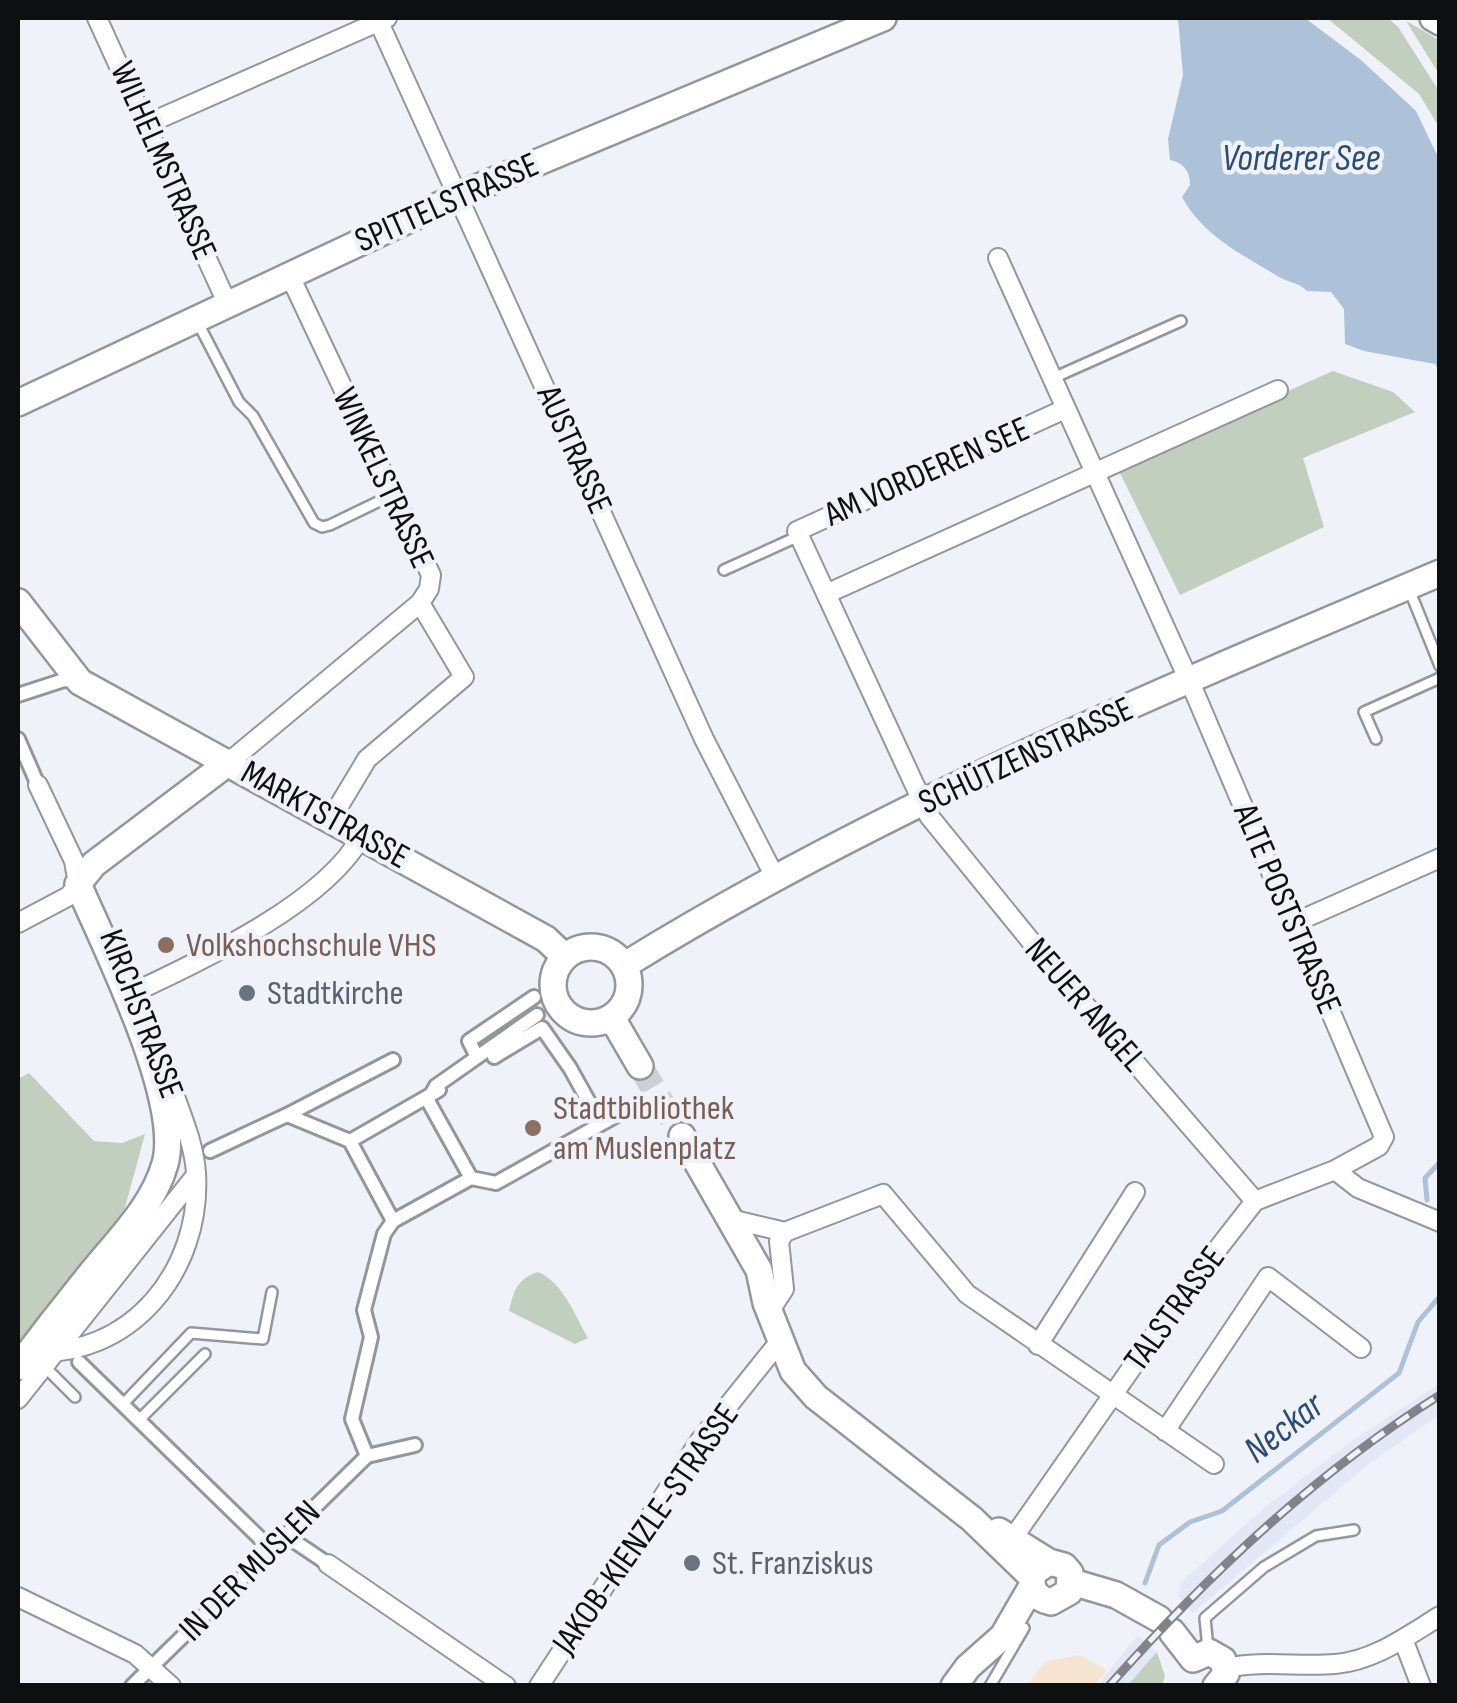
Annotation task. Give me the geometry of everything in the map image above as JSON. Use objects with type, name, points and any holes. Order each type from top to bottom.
[{"type":"main road","name":"SPITTELSTRASSE","points":[[18,403],[458,197],[884,18]]},
{"type":"main road","points":[[1433,18],[1440,22]]},
{"type":"main road","name":"SCHÜTZENSTRASSE","points":[[625,966],[776,879],[923,803],[1189,681],[1440,573]]},
{"type":"main road","points":[[18,602],[72,681]]},
{"type":"main road","name":"MARKTSTRASSE","points":[[72,681],[362,835],[546,939],[565,957]]},
{"type":"main road","points":[[81,878],[229,762]]},
{"type":"main road","name":"KIRCHSTRASSE","points":[[37,1360],[141,1212],[160,1176],[168,1147],[158,1084],[130,994],[81,878]]},
{"type":"main road","points":[[590,946],[616,955],[625,966],[630,988],[621,1010],[612,1018],[585,1024],[561,1009],[554,996],[553,982],[556,968],[565,957],[590,946]]},
{"type":"main road","points":[[612,1018],[640,1066]]},
{"type":"main road","points":[[682,1136],[759,1270],[780,1341],[794,1370],[816,1398],[972,1519],[1041,1582]]},
{"type":"main road","points":[[972,1519],[1013,1538],[1041,1582]]},
{"type":"main road","points":[[954,1686],[968,1667],[1014,1632],[1041,1582],[1064,1566],[1072,1582],[1116,1594],[1165,1626],[1211,1666],[1191,1676],[1200,1686]]},
{"type":"street","name":"WILHELMSTRASSE","points":[[98,18],[228,305]]},
{"type":"street","points":[[148,124],[381,19]]},
{"type":"street","name":"AUSTRASSE","points":[[381,19],[704,739],[776,879]]},
{"type":"street","name":"AM VORDEREN SEE","points":[[998,258],[1189,681]]},
{"type":"street","name":"WINKELSTRASSE","points":[[290,274],[431,575],[430,589],[420,602],[464,677],[367,759],[331,818]]},
{"type":"street","name":"AM VORDEREN SEE","points":[[826,594],[1278,390]]},
{"type":"street","name":"AM VORDEREN SEE","points":[[923,803],[797,531],[1065,410]]},
{"type":"street","points":[[229,762],[420,602]]},
{"type":"street","points":[[18,620],[72,681],[18,694]]},
{"type":"street","name":"ALTE POSTSTRASSE","points":[[1189,681],[1384,1137],[1379,1146],[1335,1170]]},
{"type":"street","points":[[18,739],[81,878],[69,896],[18,923]]},
{"type":"street","name":"NEUER ANGEL","points":[[923,803],[929,816],[1047,962],[1255,1201]]},
{"type":"street","points":[[130,994],[200,962],[266,924],[350,858],[362,835]]},
{"type":"street","points":[[1294,923],[1440,858]]},
{"type":"street","name":"KIRCHSTRASSE","points":[[130,994],[200,1161]]},
{"type":"street","points":[[477,1057],[470,1041],[534,997]]},
{"type":"street","points":[[350,1141],[433,1095],[436,1086],[477,1057],[539,1022]]},
{"type":"street","points":[[494,1057],[539,1022]]},
{"type":"street","points":[[539,1022],[595,1113]]},
{"type":"street","points":[[18,1399],[37,1360],[200,1161],[392,1060]]},
{"type":"street","name":"KIRCHSTRASSE","points":[[158,1084],[200,1161]]},
{"type":"street","points":[[433,1095],[471,1178]]},
{"type":"street","points":[[368,1456],[352,1420],[372,1337],[364,1310],[384,1234],[394,1221],[471,1178],[496,1183],[626,1110]]},
{"type":"street","points":[[287,1115],[350,1141],[394,1221]]},
{"type":"street","points":[[37,1360],[106,1338],[128,1324],[159,1294],[191,1237],[200,1161]]},
{"type":"street","points":[[1255,1201],[1335,1170],[1358,1188],[1440,1222]]},
{"type":"street","points":[[1038,1345],[1135,1192]]},
{"type":"street","points":[[730,1219],[785,1232],[883,1194],[967,1294],[1214,1464]]},
{"type":"street","name":"TALSTRASSE","points":[[1013,1538],[1188,1287],[1255,1201]]},
{"type":"street","points":[[769,1312],[784,1288],[779,1241],[785,1232]]},
{"type":"street","points":[[1165,1432],[1268,1277],[1362,1348]]},
{"type":"street","name":"JAKOB-KIENZLE-STRASSE","points":[[538,1686],[699,1442],[780,1341]]},
{"type":"street","points":[[79,1362],[271,1549]]},
{"type":"street","name":"JAKOB-KIENZLE-STRASSE","points":[[756,1375],[794,1370]]},
{"type":"street","name":"IN DER MUSLEN","points":[[132,1686],[368,1456],[415,1444]]},
{"type":"street","points":[[285,1535],[506,1686]]},
{"type":"street","points":[[18,1597],[135,1654],[171,1686]]},
{"type":"street","points":[[1211,1666],[1253,1662],[1338,1664],[1380,1652],[1440,1616]]},
{"type":"street","points":[[1404,1639],[1421,1686]]},
{"type":"lane","points":[[196,321],[238,402],[253,416],[314,523],[330,526],[392,495]]},
{"type":"lane","points":[[1052,379],[1181,321]]},
{"type":"lane","points":[[724,570],[799,536]]},
{"type":"lane","points":[[1408,586],[1440,666]]},
{"type":"lane","points":[[1376,739],[1364,712],[1440,678]]},
{"type":"lane","points":[[124,1403],[191,1333],[262,1339],[272,1292]]},
{"type":"lane","points":[[140,1419],[206,1354]]},
{"type":"lane","points":[[37,1360],[76,1397]]},
{"type":"lane","points":[[1211,1666],[1205,1618],[1264,1567],[1316,1536],[1354,1530]]},
{"type":"lane","points":[[990,1686],[1014,1632]]},
{"type":"shaded area","points":[[1439,1384],[1439,1415],[1371,1462],[1193,1613],[1178,1595],[1181,1583],[1259,1512],[1352,1441]]},
{"type":"shaded area","points":[[1138,1635],[1157,1652],[1128,1685],[1097,1686]]},
{"type":"shaded area","points":[[1080,1655],[1107,1670],[1095,1685],[1027,1685],[1046,1661]]},
{"type":"green space","points":[[1327,18],[1388,18],[1398,27],[1439,91],[1439,127],[1419,94]]},
{"type":"green space","points":[[1406,21],[1439,40],[1439,74]]},
{"type":"green space","points":[[1333,371],[1393,392],[1415,412],[1303,458],[1324,527],[1180,595],[1117,467]]},
{"type":"green space","points":[[29,1073],[94,1141],[122,1143],[145,1134],[123,1215],[18,1346],[18,1079]]},
{"type":"green space","points":[[538,1272],[555,1283],[588,1338],[575,1344],[509,1311],[518,1286]]},
{"type":"green space","points":[[1157,1652],[1165,1676],[1162,1685],[1128,1685]]},
{"type":"water","name":"Vorderer See","points":[[1178,18],[1305,18],[1361,60],[1416,111],[1439,159],[1439,371],[1435,364],[1345,344],[1344,309],[1331,292],[1307,291],[1279,277],[1225,243],[1191,211],[1182,197],[1190,185],[1189,176],[1185,168],[1170,160],[1168,139],[1183,75]]},
{"type":"waterway","name":"Neckar","points":[[1427,1200],[1425,1178],[1440,1162]]},
{"type":"waterway","name":"Neckar","points":[[1145,1583],[1159,1545],[1190,1522],[1222,1511],[1399,1373],[1418,1322],[1440,1296]]},
{"type":"tunnel","points":[[640,1066],[682,1136]]},
{"type":"railway","points":[[1109,1686],[1184,1605],[1264,1529],[1349,1458],[1440,1395]]},
{"type":"place","name":"Volkshochschule VHS","points":[[166,945]]},
{"type":"place","name":"Stadtkirche","points":[[247,993]]},
{"type":"place","name":"Stadtbibliothek am Muslenplatz","points":[[533,1128]]},
{"type":"place","name":"St. Franziskus","points":[[692,1563]]}]
